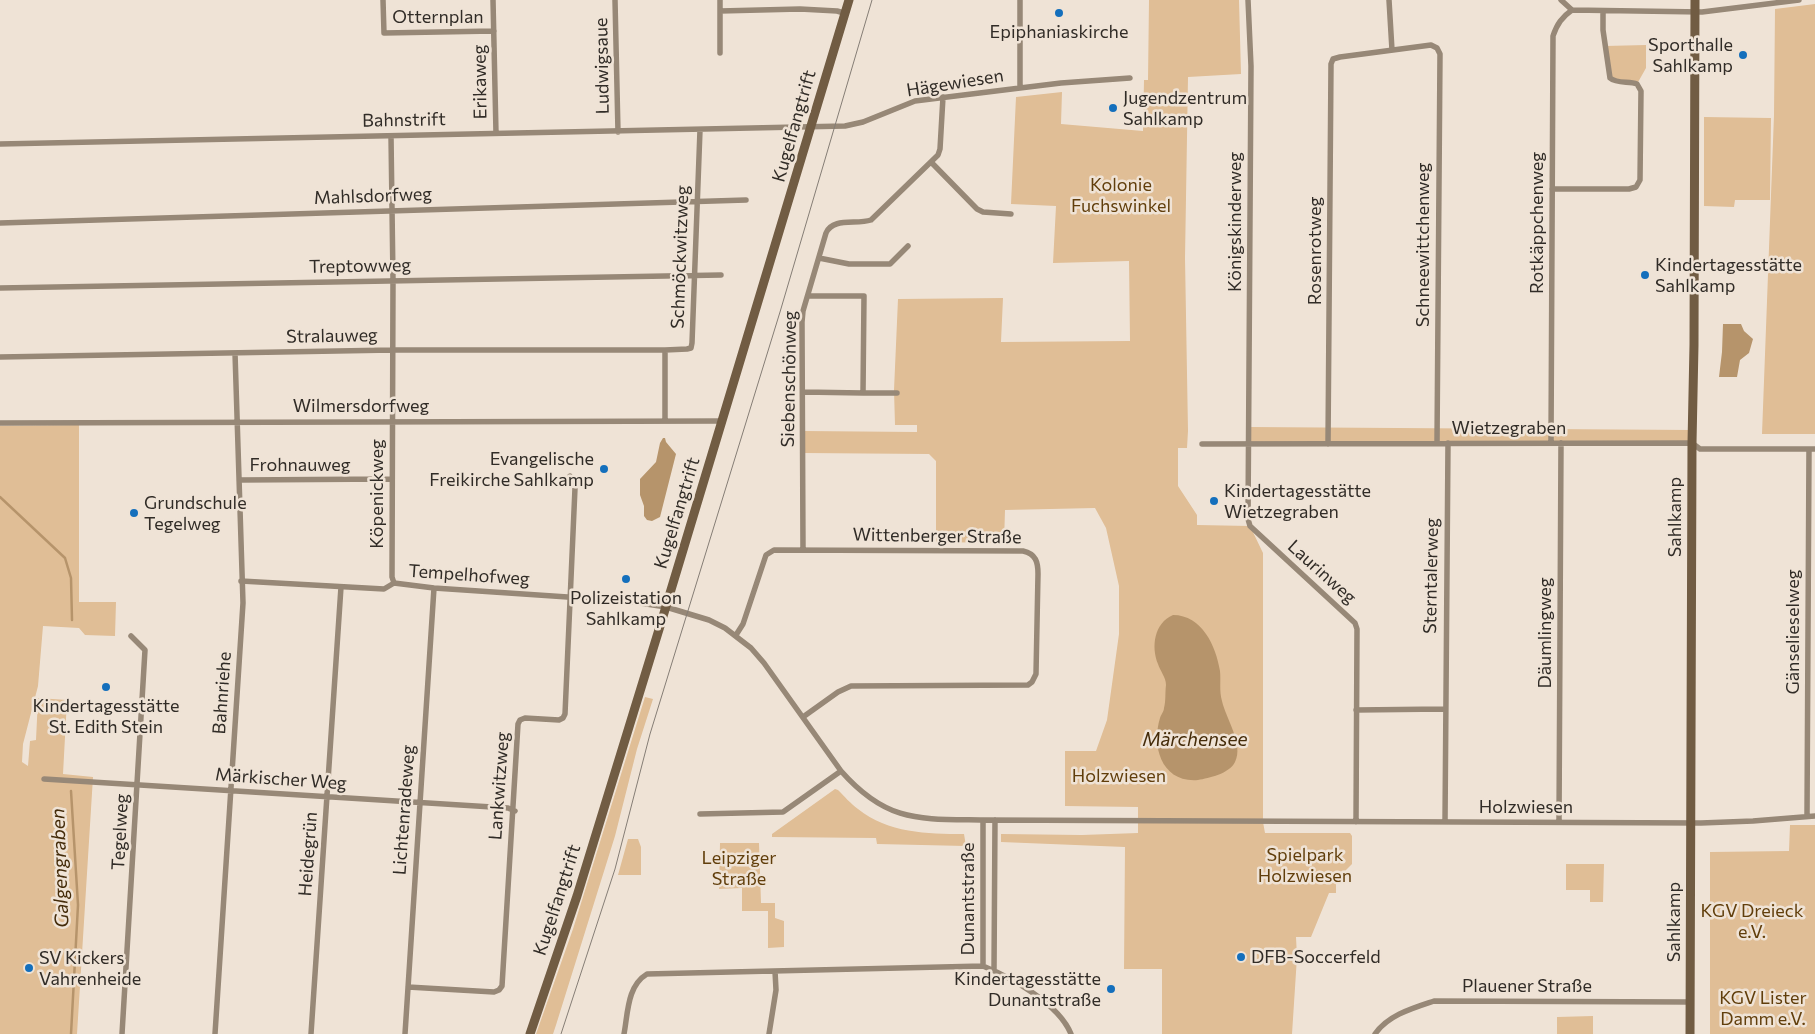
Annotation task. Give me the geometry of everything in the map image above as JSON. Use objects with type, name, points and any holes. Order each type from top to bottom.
[{"type":"street","name":"Otternplan","points":[[383,0],[384,33],[494,31]]},
{"type":"street","name":"Erikaweg","points":[[494,0],[496,133]]},
{"type":"street","name":"Ludwigsaue","points":[[616,0],[618,132]]},
{"type":"street","points":[[720,0],[720,53]]},
{"type":"street","name":"Kugelfangtrift","points":[[530,1034],[576,896],[666,607],[848,0]]},
{"type":"street","name":"Hägewiesen","points":[[809,127],[854,125],[915,101],[1020,88],[1020,0]]},
{"type":"street","name":"Königskinderweg","points":[[1248,0],[1251,66],[1248,444]]},
{"type":"street","points":[[1389,0],[1392,50]]},
{"type":"street","points":[[1561,0],[1572,10],[1695,12],[1799,0]]},
{"type":"street","name":"Sahlkamp","points":[[1690,1034],[1695,0]]},
{"type":"street","points":[[720,11],[800,9],[844,13]]},
{"type":"street","name":"Rotkäppchenweg","points":[[1552,443],[1553,36],[1556,26],[1562,17],[1572,10]]},
{"type":"street","points":[[1552,189],[1629,189],[1636,186],[1640,180],[1641,91],[1637,84],[1615,82],[1610,78],[1603,30],[1603,11]]},
{"type":"street","name":"Schneewittchenweg","points":[[1392,50],[1431,45],[1437,48],[1440,54],[1437,444]]},
{"type":"street","name":"Rosenrotweg","points":[[1328,444],[1331,64],[1333,59],[1392,50]]},
{"type":"street","points":[[1020,88],[1130,78]]},
{"type":"street","name":"Siebenschönweg","points":[[803,550],[802,322],[819,258],[829,227],[835,223],[864,223],[871,220],[938,155],[943,97]]},
{"type":"street","name":"Bahnstrift","points":[[0,144],[809,127]]},
{"type":"street","name":"Schmöckwitzweg","points":[[665,420],[665,350],[691,348],[700,130]]},
{"type":"street","name":"Köpenickweg","points":[[391,136],[393,210],[392,577],[394,583]]},
{"type":"street","points":[[931,162],[977,209],[983,212],[1011,214]]},
{"type":"street","name":"Mahlsdorfweg","points":[[0,223],[746,200]]},
{"type":"street","points":[[819,258],[849,264],[890,264],[908,246]]},
{"type":"street","name":"Treptowweg","points":[[0,288],[721,275]]},
{"type":"street","points":[[808,296],[864,296],[864,393]]},
{"type":"street","name":"Stralauweg","points":[[0,356],[393,350],[665,350]]},
{"type":"street","name":"Bahnriehe","points":[[216,1034],[243,603],[235,353]]},
{"type":"street","points":[[803,392],[897,393]]},
{"type":"street","name":"Wilmersdorfweg","points":[[0,423],[722,421]]},
{"type":"street","name":"Däumlingweg","points":[[1559,822],[1561,443]]},
{"type":"street","name":"Wietzegraben","points":[[1202,444],[1692,443],[1700,449],[1812,449]]},
{"type":"street","name":"Laurinweg","points":[[1248,444],[1248,518],[1250,526],[1355,623],[1357,629],[1356,822]]},
{"type":"street","name":"Sterntalerweg","points":[[1445,822],[1444,709],[1448,444]]},
{"type":"street","name":"Gänselieselweg","points":[[1807,816],[1812,449]]},
{"type":"street","name":"Lankwitzweg","points":[[408,987],[494,992],[502,986],[518,724],[520,720],[525,718],[559,720],[565,714],[574,488],[570,476]]},
{"type":"street","name":"Frohnauweg","points":[[239,480],[392,479]]},
{"type":"street","name":"Wittenberger Straße","points":[[736,635],[743,624],[766,555],[774,550],[1023,551],[1031,552],[1036,559],[1038,582],[1036,674],[1028,686],[851,686],[838,692],[803,717]]},
{"type":"street","name":"Tempelhofweg","points":[[241,581],[384,589],[394,583],[434,588],[627,601],[666,607]]},
{"type":"street","name":"Heidegrün","points":[[311,1034],[341,587]]},
{"type":"street","name":"Lichtenradeweg","points":[[405,1034],[434,588]]},
{"type":"street","name":"Holzwiesen","points":[[666,607],[712,621],[736,635],[764,663],[841,771],[864,795],[895,812],[924,819],[1691,823],[1815,816]]},
{"type":"street","name":"Tegelweg","points":[[122,1034],[144,650],[131,636]]},
{"type":"street","points":[[1356,710],[1444,709]]},
{"type":"street","points":[[700,814],[783,812],[841,771]]},
{"type":"street","name":"Märkischer Weg","points":[[44,778],[508,808],[514,811]]},
{"type":"street","name":"Dunantstraße","points":[[984,820],[983,966],[994,970],[1045,1001],[1060,1016],[1071,1034]]},
{"type":"street","name":"Dunantstraße","points":[[994,970],[995,820]]},
{"type":"street","points":[[624,1034],[633,988],[639,979],[647,974],[983,966]]},
{"type":"street","points":[[770,1034],[776,990],[775,971]]},
{"type":"street","name":"Plauener Straße","points":[[1375,1034],[1381,1024],[1410,1009],[1434,1001],[1690,1002]]},
{"type":"green space","points":[[1149,0],[1239,0],[1241,74],[1188,77],[1185,258],[1188,431],[1187,448],[1178,448],[1178,486],[1197,515],[1197,525],[1250,526],[1263,553],[1263,822],[1265,833],[1350,833],[1352,836],[1352,864],[1344,872],[1336,872],[1336,893],[1329,893],[1311,937],[1296,937],[1297,957],[1292,1034],[1162,1034],[1162,969],[1124,969],[1125,847],[1001,842],[1001,834],[1082,835],[1138,833],[1138,807],[1065,806],[1065,751],[1096,751],[1107,720],[1119,634],[1119,586],[1106,528],[1095,508],[1005,510],[1004,543],[936,542],[936,461],[929,454],[803,453],[803,431],[917,432],[917,425],[895,425],[894,390],[898,299],[1003,298],[1001,342],[1130,341],[1129,261],[1053,263],[1056,206],[1011,204],[1016,97],[1062,92],[1061,124],[1143,131],[1144,80],[1148,80]]},
{"type":"green space","points":[[1815,4],[1815,434],[1762,434],[1774,115],[1775,9]]},
{"type":"green space","points":[[1646,45],[1646,68],[1637,84],[1612,80],[1605,46]]},
{"type":"green space","points":[[1704,117],[1771,118],[1770,200],[1735,200],[1734,207],[1704,206]]},
{"type":"green space","points":[[79,425],[79,602],[116,602],[115,636],[85,635],[79,628],[43,626],[38,686],[23,744],[22,762],[28,766],[30,741],[36,740],[38,698],[67,700],[63,774],[93,777],[77,1034],[0,1034],[0,426]]},
{"type":"green space","points":[[1249,427],[1693,430],[1692,443],[1249,444]]},
{"type":"green space","points":[[645,697],[653,699],[637,749],[615,836],[556,1025],[553,1034],[536,1034],[573,929]]},
{"type":"green space","points":[[835,789],[858,809],[882,823],[922,832],[964,834],[966,846],[877,844],[876,838],[772,837],[772,834]]},
{"type":"green space","points":[[1790,825],[1815,825],[1815,1034],[1710,1034],[1710,852],[1789,851]]},
{"type":"green space","points":[[628,839],[638,839],[641,847],[641,875],[618,875]]},
{"type":"green space","name":"Leipziger Straße","points":[[720,843],[759,843],[761,903],[775,903],[775,918],[784,921],[784,947],[768,948],[768,911],[742,911],[742,888],[719,889]]},
{"type":"green space","points":[[1566,864],[1604,864],[1603,902],[1590,902],[1590,890],[1566,890]]},
{"type":"green space","points":[[1593,1016],[1593,1034],[1557,1034],[1557,1017]]},
{"type":"water","points":[[1723,324],[1741,324],[1744,331],[1753,339],[1749,353],[1740,360],[1737,377],[1719,377]]},
{"type":"water","points":[[663,438],[665,438],[676,454],[660,517],[652,521],[647,520],[644,516],[644,506],[640,495],[640,479],[656,462]]},
{"type":"water","name":"Märchensee","points":[[1173,615],[1183,616],[1192,620],[1200,626],[1211,642],[1220,671],[1222,701],[1236,740],[1237,755],[1232,766],[1218,775],[1198,780],[1176,776],[1168,769],[1162,761],[1157,740],[1160,718],[1165,705],[1166,685],[1156,657],[1155,643],[1158,630]]},
{"type":"waterway","name":"Galgengraben","points":[[0,497],[65,558],[71,578],[72,620]]},
{"type":"waterway","name":"Galgengraben","points":[[71,791],[78,905],[71,1034]]},
{"type":"tram line","points":[[561,1034],[615,869],[650,734],[780,312],[872,0]]},
{"type":"place","name":"Epiphaniaskirche","points":[[1059,13]]},
{"type":"place","name":"Sporthalle Sahlkamp","points":[[1743,55]]},
{"type":"place","name":"Jugendzentrum Sahlkamp","points":[[1113,108]]},
{"type":"place","name":"Kindertagesstätte Sahlkamp","points":[[1645,275]]},
{"type":"place","name":"Evangelische Freikirche Sahlkamp","points":[[604,469]]},
{"type":"place","name":"Kindertagesstätte Wietzegraben","points":[[1214,501]]},
{"type":"place","name":"Grundschule Tegelweg","points":[[134,513]]},
{"type":"place","name":"Polizeistation Sahlkamp","points":[[626,579]]},
{"type":"place","name":"Kindertagesstätte St. Edith Stein","points":[[106,687]]},
{"type":"place","name":"DFB-Soccerfeld","points":[[1241,957]]},
{"type":"place","name":"SV Kickers Vahrenheide","points":[[29,968]]},
{"type":"place","name":"Kindertagesstätte Dunantstraße","points":[[1111,989]]},
{"type":"park label","name":"Kolonie Fuchswinkel","points":[[1121,195]]},
{"type":"park label","name":"Spielpark Holzwiesen","points":[[1305,865]]},
{"type":"park label","name":"KGV Dreieck e.V.","points":[[1752,921]]},
{"type":"park label","name":"KGV Lister Damm e.V.","points":[[1763,1008]]}]
